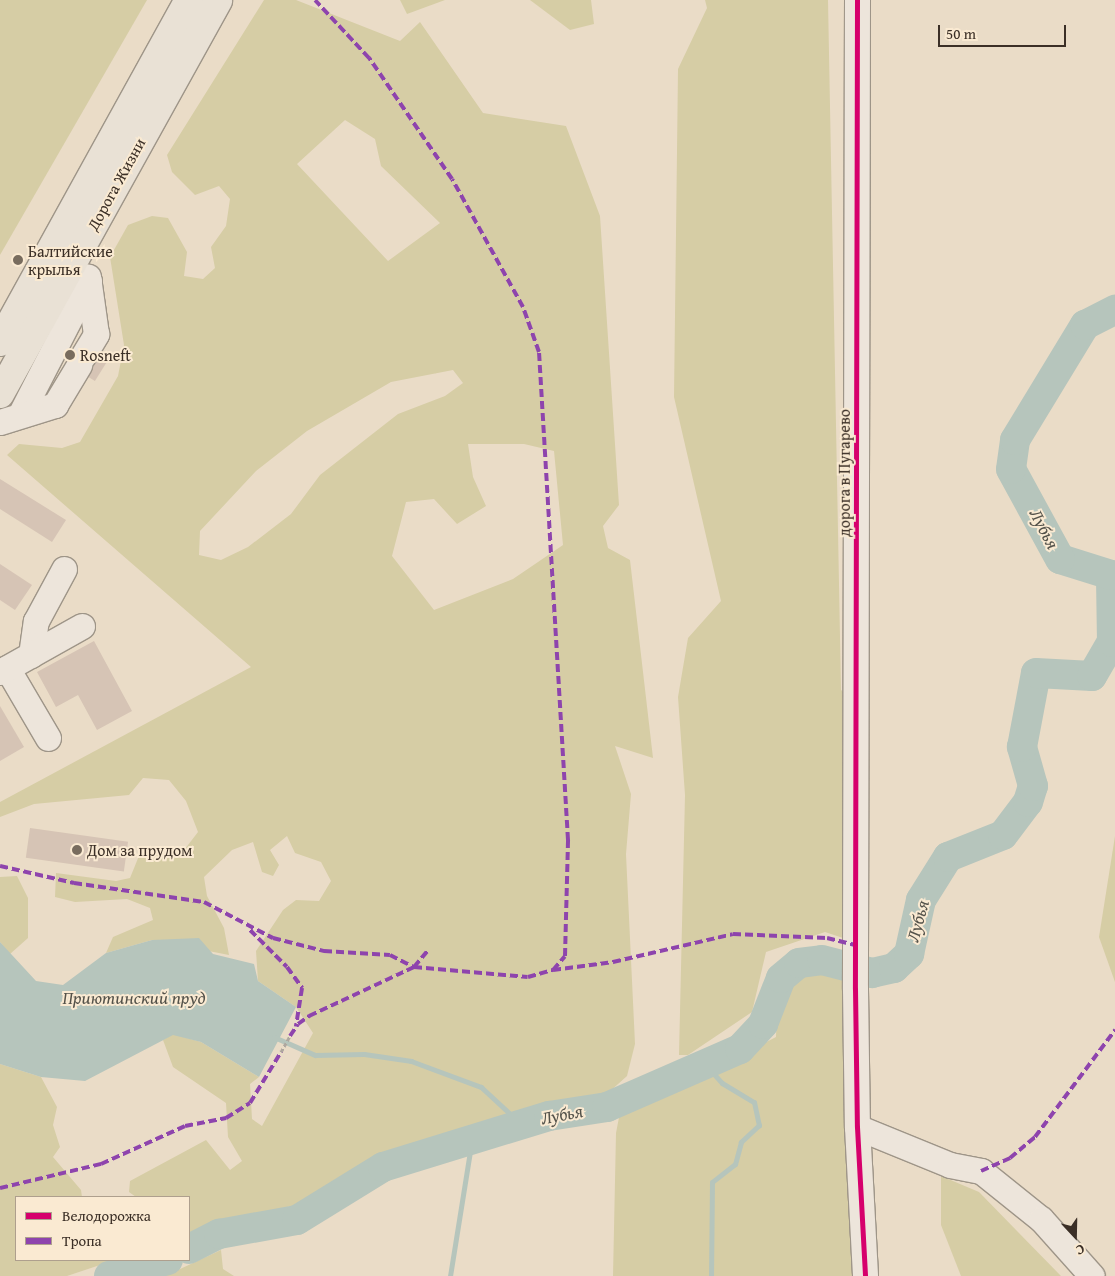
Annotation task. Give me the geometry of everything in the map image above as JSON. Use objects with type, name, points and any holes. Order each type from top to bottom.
[{"type":"main road","name":"Дорога Жизни","points":[[0,342],[189,0]]},
{"type":"main road","name":"Дорога Жизни","points":[[0,394],[218,0]]},
{"type":"street","name":"дорога в Пугарево","points":[[857,0],[855,989],[857,1127],[865,1276]]},
{"type":"street","points":[[10,418],[55,405],[96,334],[84,242]]},
{"type":"street","points":[[10,418],[88,281]]},
{"type":"street","points":[[31,655],[36,621],[64,569]]},
{"type":"street","points":[[48,738],[4,670],[82,626]]},
{"type":"street","points":[[857,1127],[950,1165],[981,1171],[1041,1219],[1092,1276]]},
{"type":"path","points":[[281,1052],[290,1036]]},
{"type":"shaded area","points":[[0,0],[147,0],[0,255]]},
{"type":"shaded area","points":[[264,0],[296,0],[400,41],[420,22],[483,113],[566,126],[600,216],[619,505],[603,526],[608,548],[630,560],[653,758],[615,746],[631,794],[626,854],[635,1044],[627,1076],[608,1093],[468,1128],[382,1157],[296,1205],[218,1223],[190,1237],[190,1196],[135,1196],[129,1192],[130,1181],[206,1140],[230,1170],[242,1161],[228,1137],[226,1103],[173,1067],[163,1040],[173,1034],[201,1042],[259,1077],[250,1084],[252,1119],[262,1126],[313,1033],[296,1007],[258,981],[256,951],[283,910],[296,900],[319,901],[331,881],[321,862],[295,853],[287,836],[270,850],[279,865],[273,876],[262,872],[253,842],[232,850],[204,877],[207,896],[224,928],[229,955],[152,940],[106,953],[113,937],[153,920],[150,908],[127,899],[75,902],[55,897],[56,873],[116,881],[130,878],[143,846],[178,858],[198,832],[186,801],[169,780],[143,778],[129,795],[34,804],[0,817],[0,802],[251,667],[7,455],[19,444],[62,448],[80,442],[118,376],[124,345],[110,257],[128,225],[152,216],[168,218],[187,252],[184,276],[203,279],[215,268],[211,247],[226,226],[230,199],[219,186],[195,195],[172,172],[167,155]],"holes":[[[345,120],[375,139],[381,166],[440,223],[388,261],[297,164]],[[453,370],[463,383],[445,396],[398,414],[320,475],[291,514],[248,547],[221,560],[199,555],[200,531],[256,471],[307,431],[391,382]],[[468,444],[524,444],[554,451],[563,545],[513,579],[434,610],[392,556],[406,502],[434,499],[457,524],[486,506],[473,477]]]},
{"type":"shaded area","points":[[400,0],[445,0],[407,14]]},
{"type":"shaded area","points":[[530,0],[591,0],[594,24],[570,30]]},
{"type":"shaded area","points":[[705,0],[828,0],[841,690],[847,695],[846,939],[825,932],[766,952],[752,1012],[688,1055],[679,1055],[685,795],[678,697],[688,638],[721,601],[674,397],[678,69],[707,8]]},
{"type":"shaded area","points":[[1115,836],[1115,982],[1099,937]]},
{"type":"shaded area","points":[[17,876],[28,898],[28,938],[10,954],[0,942],[0,877]]},
{"type":"shaded area","points":[[815,967],[846,981],[859,1276],[613,1276],[616,1133],[621,1107],[685,1084],[776,1037],[777,1004],[789,977]]},
{"type":"shaded area","points":[[0,1064],[41,1077],[57,1107],[53,1125],[60,1147],[53,1157],[81,1190],[82,1196],[15,1196],[15,1261],[112,1261],[67,1276],[0,1276]]},
{"type":"shaded area","points":[[941,1176],[979,1192],[1061,1276],[961,1276],[941,1225]]},
{"type":"shaded area","points":[[221,1250],[223,1269],[234,1276],[165,1276]]},
{"type":"water","name":"Приютинский пруд","points":[[199,938],[213,954],[254,964],[258,981],[296,1007],[259,1077],[201,1042],[173,1035],[85,1081],[41,1077],[0,1064],[0,942],[36,981],[63,985],[106,953],[152,940]]},
{"type":"building","points":[[100,356],[108,361],[95,381],[87,376]]},
{"type":"building","points":[[0,479],[66,520],[52,542],[0,509]]},
{"type":"building","points":[[0,564],[32,585],[15,610],[0,600]]},
{"type":"building","points":[[94,641],[132,711],[97,730],[78,695],[56,707],[37,672]]},
{"type":"building","points":[[0,706],[24,747],[0,761]]},
{"type":"building","name":"Дом за прудом","points":[[30,828],[128,842],[124,871],[26,858]]},
{"type":"waterway","name":"Лубья","points":[[190,1248],[219,1234],[297,1220],[383,1167],[549,1116],[607,1107],[740,1049],[763,1024],[781,978],[799,963],[822,960],[872,973],[894,968],[909,954],[921,900],[948,857],[1003,835],[1028,802],[1033,786],[1022,747],[1036,673],[1092,676],[1112,642],[1111,575],[1060,559],[1011,469],[1015,440],[1085,325],[1115,310]]},
{"type":"waterway","points":[[274,1037],[315,1055],[364,1054],[411,1061],[481,1087],[521,1124]]},
{"type":"waterway","points":[[704,1063],[722,1083],[754,1102],[759,1125],[741,1142],[735,1164],[712,1182],[711,1276]]},
{"type":"waterway","points":[[450,1276],[472,1139]]},
{"type":"waterway","name":"Лубья","points":[[109,1276],[164,1261]]},
{"type":"marked path","points":[[0,866],[74,883],[204,902],[273,938],[324,951],[390,955],[414,967],[528,977],[553,970],[565,956],[568,840],[539,352],[523,307],[452,179],[369,58],[315,0]]},
{"type":"marked path","points":[[250,930],[287,967],[302,988],[296,1027]]},
{"type":"marked path","points":[[553,970],[613,962],[733,934],[827,938],[855,945]]},
{"type":"marked path","points":[[290,1036],[298,1024],[309,1016],[414,967],[429,949]]},
{"type":"marked path","points":[[981,1171],[1010,1158],[1035,1137],[1115,1030]]},
{"type":"marked path","points":[[0,1188],[101,1164],[185,1126],[226,1118],[250,1103],[281,1052]]},
{"type":"cycle path","points":[[857,0],[855,989],[857,1127],[865,1276]]},
{"type":"place","name":"Балтийские крылья","points":[[18,260]]},
{"type":"place","name":"Rosneft","points":[[70,355]]},
{"type":"place","name":"Дом за прудом","points":[[77,850]]}]
